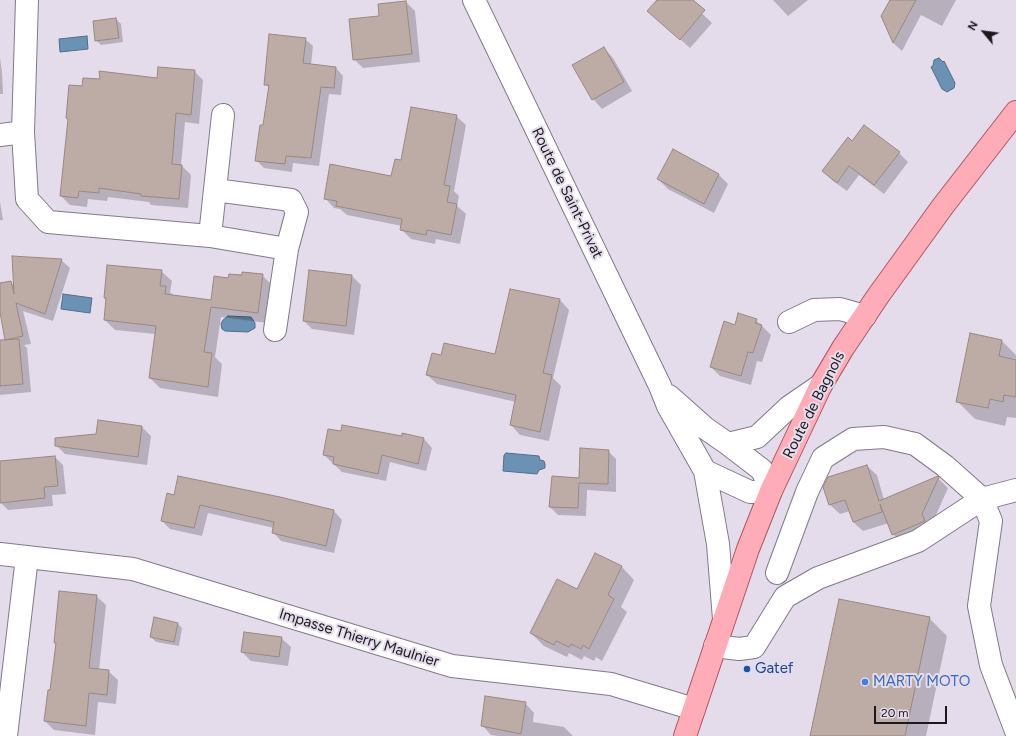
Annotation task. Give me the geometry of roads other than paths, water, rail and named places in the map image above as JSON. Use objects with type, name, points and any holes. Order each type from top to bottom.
[{"type":"main road","name":"Route de Bagnols","points":[[685,736],[748,549],[771,491],[821,385],[843,348],[865,316],[944,206],[1016,112]]},
{"type":"street","points":[[27,0],[23,132],[27,199],[48,222],[210,236],[287,249]]},
{"type":"street","name":"Route de Saint-Privat","points":[[474,0],[660,386],[668,406],[700,462],[718,544],[724,619]]},
{"type":"street","points":[[210,236],[223,115]]},
{"type":"street","points":[[0,135],[23,132]]},
{"type":"street","points":[[215,190],[291,200],[297,212],[287,249],[275,330]]},
{"type":"street","points":[[789,322],[814,310],[840,309],[865,316]]},
{"type":"street","points":[[660,386],[705,428],[723,441],[762,470],[771,491],[750,492],[700,462],[723,441],[757,437],[789,407],[821,385]]},
{"type":"street","points":[[776,573],[807,492],[823,458],[853,439],[884,437],[915,444],[945,466],[982,499],[991,521],[979,606],[991,665],[1016,731]]},
{"type":"street","points":[[715,646],[739,649],[754,648],[785,597],[818,578],[918,541],[982,499],[1016,490]]},
{"type":"street","name":"Impasse Thierry Maulnier","points":[[0,554],[133,569],[452,666],[611,684],[694,709]]},
{"type":"street","points":[[6,736],[27,557]]},
{"type":"water","points":[[87,36],[88,49],[60,52],[59,39]]},
{"type":"water","points":[[939,58],[943,62],[944,61],[955,83],[954,88],[947,92],[942,89],[931,67],[933,66],[934,60]]},
{"type":"water","points":[[63,294],[92,298],[90,313],[61,309]]},
{"type":"water","points":[[228,316],[251,317],[255,323],[255,328],[248,332],[225,331],[222,329],[221,324]]},
{"type":"water","points":[[506,453],[539,456],[540,460],[544,461],[545,468],[539,470],[537,474],[503,471],[504,455]]},
{"type":"place","name":"Gatef","points":[[747,669]]},
{"type":"place","name":"MARTY MOTO","points":[[865,682]]}]
